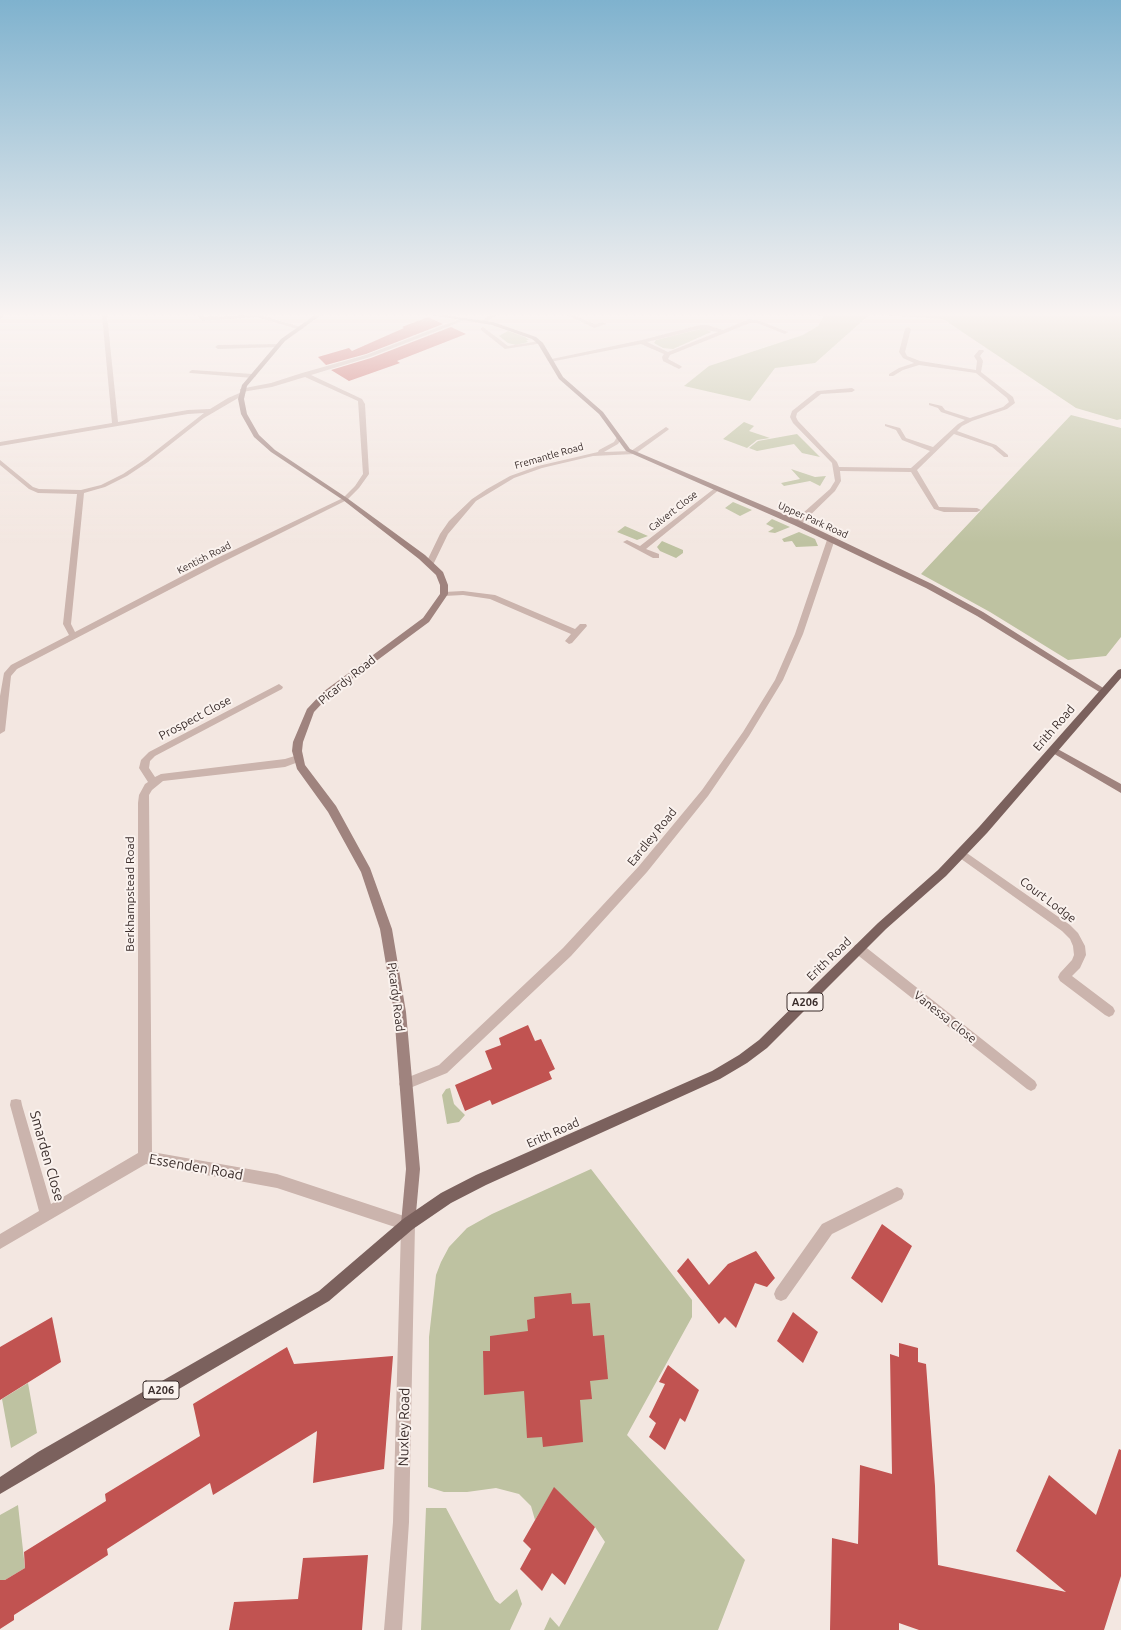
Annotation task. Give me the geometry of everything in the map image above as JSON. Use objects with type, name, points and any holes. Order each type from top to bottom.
[{"type":"main road","name":"Upper Park Road","points":[[576,391],[601,413],[624,446],[633,452],[797,523],[930,586],[980,614],[1104,691]]},
{"type":"main road","points":[[242,392],[242,410],[256,436],[273,451],[345,499],[430,563],[440,574],[444,585],[444,594]]},
{"type":"main road","name":"Picardy Road","points":[[408,1224],[413,1169],[394,969],[386,929],[378,900],[366,871],[352,844],[332,808],[304,772],[298,759],[298,742],[310,711],[326,694],[426,620],[444,594]]},
{"type":"main road","name":"Erith Road","points":[[408,1224],[446,1198],[470,1186],[716,1075],[743,1059],[763,1044],[859,949],[942,873],[1054,750],[1121,672]]},
{"type":"main road","points":[[1054,750],[1121,789]]},
{"type":"main road","name":"A206","points":[[0,1486],[44,1458],[324,1296],[408,1224]]},
{"type":"street","points":[[112,391],[115,424]]},
{"type":"street","points":[[0,462],[31,488],[38,491],[81,492],[103,486],[125,475],[146,461],[211,411],[246,391]]},
{"type":"street","name":"Kentish Road","points":[[0,732],[6,675],[14,667],[214,563],[345,499],[358,487],[366,474],[362,404],[360,400],[341,391]]},
{"type":"street","points":[[797,523],[833,490],[838,481],[836,469],[832,459],[796,422],[793,415],[819,392],[834,391]]},
{"type":"street","points":[[836,469],[913,470],[960,425],[1005,408],[1012,403],[1010,397],[1002,391]]},
{"type":"street","points":[[931,404],[940,407],[943,412],[970,420]]},
{"type":"street","points":[[0,444],[188,412],[211,411]]},
{"type":"street","points":[[887,425],[898,429],[904,438],[934,450]]},
{"type":"street","points":[[633,452],[666,429]]},
{"type":"street","points":[[953,432],[994,446],[1006,456]]},
{"type":"street","name":"Fremantle Road","points":[[593,454],[612,445],[619,438]]},
{"type":"street","name":"Fremantle Road","points":[[430,563],[444,534],[452,523],[474,500],[488,490],[512,477],[540,467],[593,454],[633,452]]},
{"type":"street","points":[[913,470],[936,508],[944,510],[977,510]]},
{"type":"street","name":"Calvert Close","points":[[641,549],[717,489]]},
{"type":"street","points":[[74,637],[67,624],[81,492]]},
{"type":"street","name":"Eardley Road","points":[[406,1084],[443,1069],[567,952],[643,870],[704,793],[746,734],[779,680],[799,634],[831,539]]},
{"type":"street","points":[[627,542],[656,556]]},
{"type":"street","points":[[444,594],[463,593],[492,597],[576,633]]},
{"type":"street","points":[[569,641],[583,626]]},
{"type":"street","name":"Prospect Close","points":[[153,783],[144,768],[146,760],[152,754],[278,687]]},
{"type":"street","points":[[153,783],[169,777],[285,763],[298,759]]},
{"type":"street","name":"Berkhampstead Road","points":[[145,1157],[143,803],[148,787],[153,783]]},
{"type":"street","name":"Court Lodge","points":[[961,853],[1066,928],[1074,936],[1079,946],[1080,955],[1076,964],[1064,977],[1109,1011]]},
{"type":"street","name":"Vanessa Close","points":[[859,949],[1031,1086]]},
{"type":"street","name":"Smarden Close","points":[[16,1106],[47,1215]]},
{"type":"street","name":"Essenden Road","points":[[0,1242],[145,1157],[277,1181],[408,1224]]},
{"type":"street","points":[[781,1294],[828,1229],[897,1194]]},
{"type":"street","name":"Nuxley Road","points":[[394,1630],[402,1490],[408,1224]]},
{"type":"green space","points":[[706,391],[758,391],[750,401]]},
{"type":"green space","points":[[1051,391],[1121,391],[1121,419],[1117,420],[1076,408]]},
{"type":"green space","points":[[1071,415],[1121,428],[1121,637],[1106,656],[1068,660],[990,612],[921,574]]},
{"type":"green space","points":[[744,422],[754,426],[749,431],[770,438],[757,440],[747,448],[723,439]]},
{"type":"green space","points":[[797,434],[820,457],[802,453],[794,444],[757,451],[749,448],[758,441]]},
{"type":"green space","points":[[791,469],[815,477],[826,476],[820,486],[810,481],[784,486],[781,483],[800,479]]},
{"type":"green space","points":[[733,502],[752,510],[740,516],[725,508]]},
{"type":"green space","points":[[772,519],[790,527],[775,533],[768,532],[774,528],[766,524]]},
{"type":"green space","points":[[625,526],[648,536],[637,540],[617,532]]},
{"type":"green space","points":[[799,532],[815,539],[818,546],[796,547],[792,541],[784,542],[782,539]]},
{"type":"green space","points":[[662,541],[683,550],[683,553],[676,558],[660,551],[657,547]]},
{"type":"green space","points":[[450,1088],[454,1104],[465,1115],[459,1122],[447,1124],[442,1095],[446,1089]]},
{"type":"green space","points":[[591,1169],[692,1300],[692,1317],[627,1435],[745,1560],[718,1630],[544,1630],[550,1617],[559,1627],[605,1542],[595,1527],[554,1488],[535,1520],[531,1506],[519,1494],[496,1488],[467,1492],[444,1492],[428,1487],[429,1337],[436,1275],[441,1262],[449,1247],[467,1228],[492,1214]]},
{"type":"green space","points":[[28,1383],[37,1433],[11,1448],[2,1399]]},
{"type":"green space","points":[[18,1505],[25,1568],[0,1583],[0,1515]]},
{"type":"green space","points":[[426,1508],[446,1508],[495,1600],[500,1604],[517,1589],[522,1604],[510,1630],[421,1630]]},
{"type":"building","points":[[528,1025],[535,1041],[541,1039],[555,1069],[549,1072],[552,1079],[492,1105],[490,1100],[465,1111],[455,1085],[492,1069],[485,1051],[501,1045],[499,1038]]},
{"type":"building","points":[[882,1224],[912,1246],[882,1303],[851,1278]]},
{"type":"building","points":[[756,1251],[775,1278],[767,1287],[755,1283],[736,1328],[725,1317],[719,1324],[677,1271],[688,1258],[709,1285],[728,1264]]},
{"type":"building","points":[[571,1293],[572,1304],[590,1303],[593,1336],[604,1335],[608,1379],[590,1381],[592,1399],[580,1400],[583,1442],[543,1447],[542,1437],[527,1438],[524,1391],[484,1395],[483,1351],[490,1351],[490,1336],[528,1331],[527,1320],[535,1318],[534,1297]]},
{"type":"building","points":[[793,1312],[818,1332],[803,1363],[777,1341]]},
{"type":"building","points":[[52,1317],[61,1362],[0,1400],[0,1347]]},
{"type":"building","points":[[899,1343],[918,1348],[918,1362],[926,1364],[935,1486],[938,1565],[1066,1592],[1016,1551],[1049,1475],[1096,1515],[1119,1449],[1121,1450],[1121,1576],[1104,1630],[919,1630],[899,1623],[899,1630],[830,1630],[832,1538],[858,1544],[860,1465],[892,1474],[890,1354],[899,1357]]},
{"type":"building","points":[[287,1347],[294,1364],[393,1356],[384,1469],[313,1483],[317,1431],[213,1495],[210,1483],[107,1549],[108,1555],[14,1615],[14,1620],[0,1629],[0,1580],[5,1580],[25,1568],[24,1552],[106,1501],[105,1494],[200,1436],[193,1404]]},
{"type":"building","points":[[668,1365],[699,1390],[685,1422],[680,1418],[665,1450],[649,1437],[656,1423],[649,1417],[665,1384],[659,1382]]},
{"type":"building","points":[[554,1487],[595,1527],[565,1585],[552,1573],[542,1591],[520,1569],[531,1549],[523,1541]]},
{"type":"building","points":[[368,1555],[362,1630],[229,1630],[234,1602],[298,1599],[303,1558]]}]
